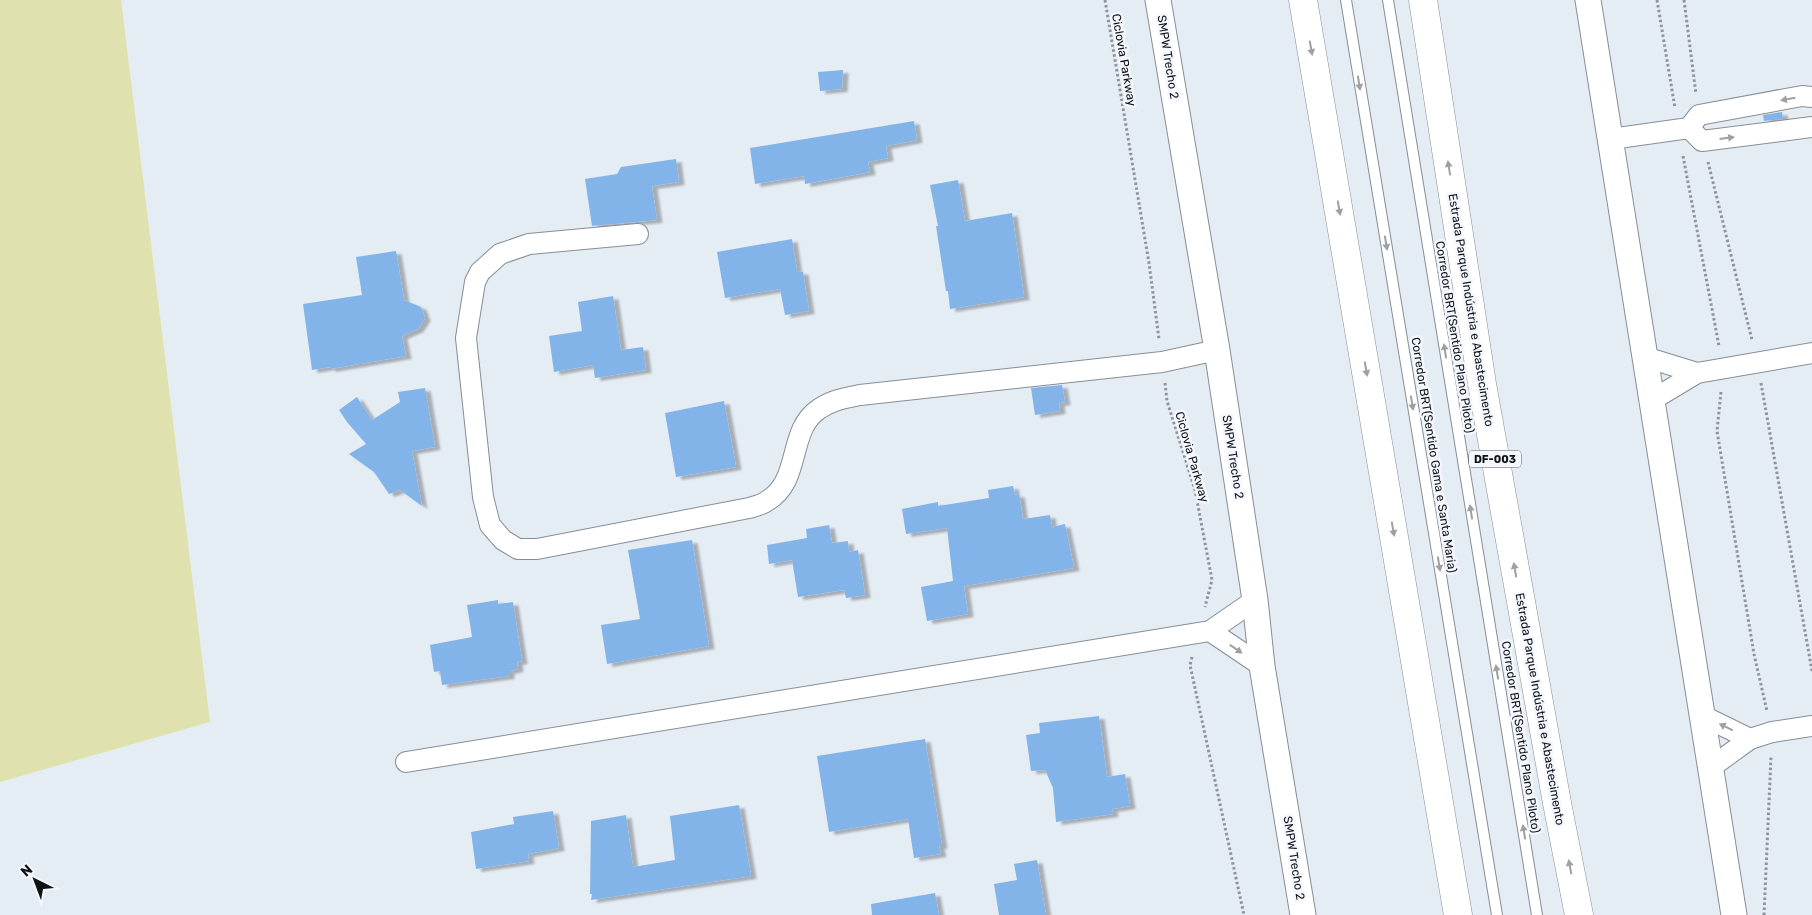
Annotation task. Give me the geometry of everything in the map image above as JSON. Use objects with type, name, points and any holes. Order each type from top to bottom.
[{"type":"highway","points":[[1303,0],[1458,915]]},
{"type":"highway","name":"Estrada Parque Indústria e Abastecimento","points":[[1423,0],[1482,384],[1557,803],[1579,915]]},
{"type":"street","name":"SMPW Trecho 2","points":[[1158,0],[1217,350],[1255,600],[1262,666],[1303,915]]},
{"type":"street","points":[[1588,0],[1734,915]]},
{"type":"street","points":[[1611,140],[1692,128],[1802,96],[1812,97]]},
{"type":"street","points":[[1692,128],[1812,127]]},
{"type":"street","points":[[638,234],[529,244],[500,254],[480,272],[475,282],[466,338],[483,497],[490,525],[503,540],[518,549],[537,549],[749,508],[766,502],[784,486],[792,468],[802,429],[817,410],[834,400],[860,395],[1162,362],[1217,350]]},
{"type":"street","points":[[1652,400],[1697,373],[1812,353]]},
{"type":"street","points":[[1645,357],[1697,373]]},
{"type":"street","points":[[406,762],[1205,632],[1255,600]]},
{"type":"street","points":[[1205,632],[1262,666]]},
{"type":"street","points":[[1703,716],[1750,739]]},
{"type":"street","points":[[1710,768],[1750,739],[1772,732],[1812,726]]},
{"type":"lane","name":"Corredor BRT(Sentido Gama e Santa Maria)","points":[[1346,0],[1497,915]]},
{"type":"lane","name":"Corredor BRT(Sentido Plano Piloto)","points":[[1388,0],[1537,915]]},
{"type":"path","name":"Ciclovia Parkway","points":[[1104,0],[1149,263],[1167,401],[1195,490],[1212,580],[1205,632],[1190,665],[1244,915]]},
{"type":"path","points":[[1657,0],[1758,362],[1812,671]]},
{"type":"path","points":[[1684,0],[1692,128],[1724,369],[1717,431],[1754,654],[1772,732],[1764,915]]},
{"type":"green space","points":[[0,0],[121,0],[210,722],[0,782]]},
{"type":"building","points":[[843,70],[842,89],[820,91],[818,72]]},
{"type":"building","points":[[1782,112],[1783,119],[1764,121],[1763,115]]},
{"type":"building","points":[[914,121],[917,140],[886,146],[888,158],[868,162],[870,172],[805,184],[804,176],[755,184],[750,148]]},
{"type":"building","points":[[676,159],[679,182],[652,186],[657,220],[592,226],[585,179],[617,174],[621,167]]},
{"type":"building","points":[[958,180],[965,221],[1012,213],[1024,297],[950,309],[930,185]]},
{"type":"building","points":[[792,239],[797,271],[803,272],[809,311],[785,315],[780,289],[725,298],[717,252]]},
{"type":"building","points":[[396,251],[404,300],[421,307],[425,318],[418,329],[402,336],[406,356],[330,369],[330,367],[312,370],[303,304],[362,295],[356,257]]},
{"type":"building","points":[[613,296],[621,350],[643,347],[646,370],[595,378],[593,365],[554,372],[549,336],[582,331],[578,302]]},
{"type":"building","points":[[1062,385],[1065,402],[1059,403],[1060,411],[1035,415],[1031,388]]},
{"type":"building","points":[[425,388],[435,447],[412,451],[422,506],[400,490],[389,494],[374,472],[349,454],[366,444],[339,410],[357,397],[372,420],[400,402],[398,392]]},
{"type":"building","points":[[724,401],[736,467],[676,477],[665,413]]},
{"type":"building","points":[[1013,486],[1015,495],[1019,494],[1023,519],[1050,515],[1052,527],[1065,524],[1074,568],[964,586],[968,614],[927,621],[921,587],[953,581],[947,528],[906,534],[902,509],[938,502],[938,506],[989,498],[988,490]]},
{"type":"building","points":[[829,525],[832,543],[848,541],[849,552],[858,550],[865,595],[846,598],[844,590],[798,597],[792,560],[769,564],[767,545],[807,538],[806,529]]},
{"type":"building","points":[[692,540],[709,646],[607,664],[601,625],[640,619],[628,550]]},
{"type":"building","points":[[498,600],[498,604],[513,602],[522,661],[517,662],[518,669],[509,671],[509,676],[442,685],[440,671],[434,672],[430,645],[472,637],[467,605]]},
{"type":"building","points":[[1099,716],[1107,777],[1125,774],[1130,806],[1112,809],[1113,814],[1056,822],[1053,788],[1045,770],[1031,771],[1026,735],[1040,733],[1039,723]]},
{"type":"building","points":[[925,739],[942,846],[939,846],[941,854],[914,858],[908,819],[829,832],[817,756]]},
{"type":"building","points":[[739,805],[751,876],[591,900],[591,821],[626,815],[633,867],[675,860],[670,816]]},
{"type":"building","points":[[553,811],[559,848],[528,854],[529,861],[476,869],[471,832],[514,824],[513,817]]},
{"type":"building","points":[[1037,860],[1046,915],[999,915],[994,884],[1017,880],[1014,864]]},
{"type":"building","points":[[935,893],[939,915],[872,915],[871,904]]}]
